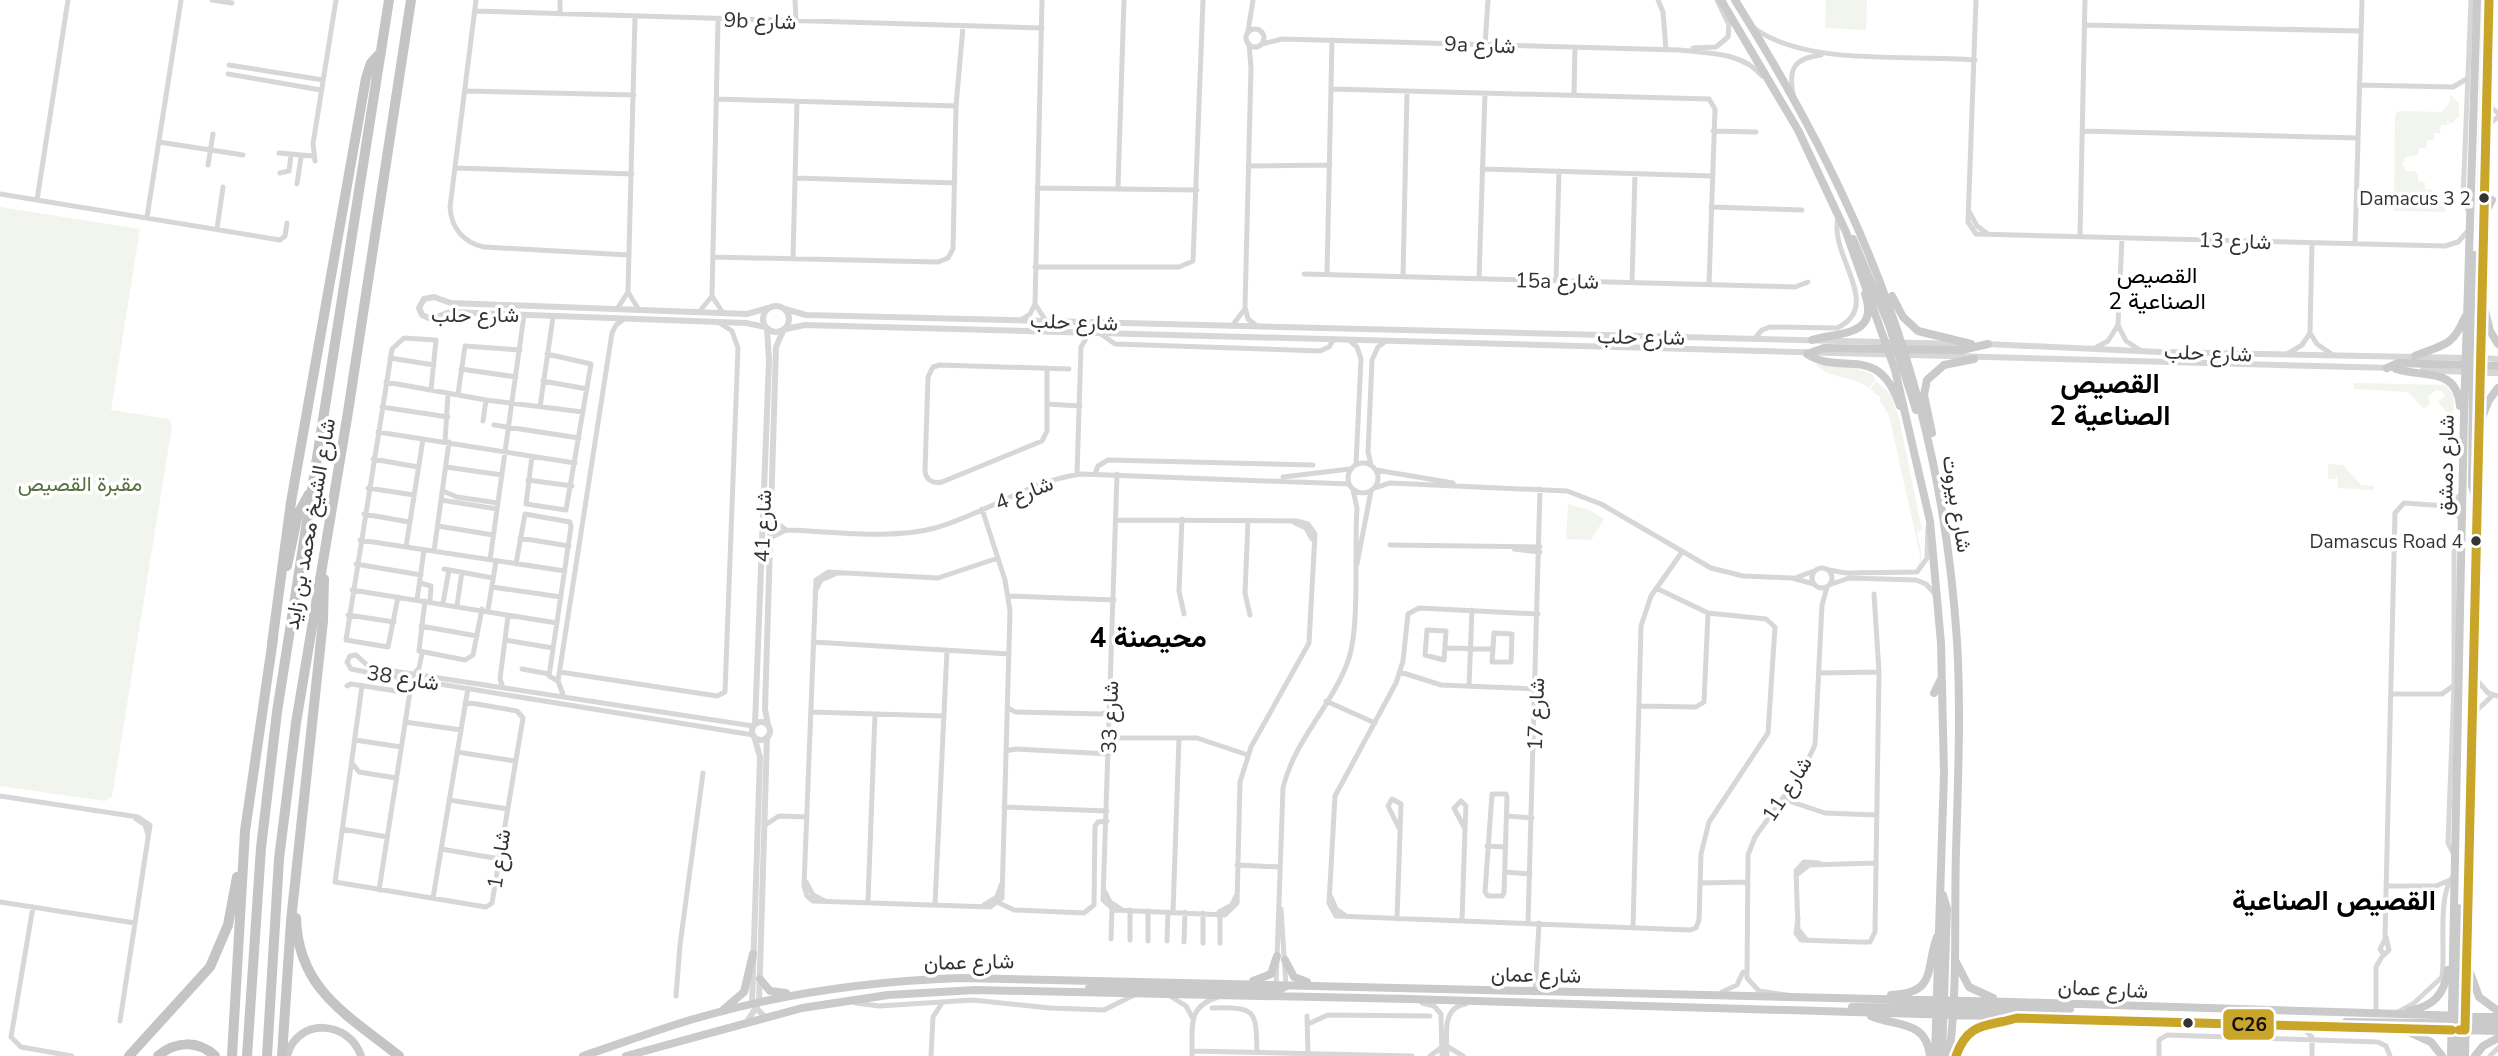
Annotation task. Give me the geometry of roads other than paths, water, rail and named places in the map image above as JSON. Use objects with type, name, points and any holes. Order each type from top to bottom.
[{"type":"highway","name":"شارع الشيخ محمد بن زايد","points":[[247,1056],[266,801],[311,491],[389,0]]},
{"type":"highway","name":"شارع الشيخ محمد بن زايد","points":[[267,1056],[279,859],[296,723],[411,0]]},
{"type":"highway","points":[[129,1056],[201,980],[218,954],[228,925],[245,831],[272,644],[278,581],[336,234],[366,78],[371,63],[382,51]]},
{"type":"highway","points":[[272,644],[298,514],[311,491]]},
{"type":"highway","points":[[284,1056],[288,958],[324,606],[323,559]]},
{"type":"highway","points":[[232,1056],[245,831]]},
{"type":"highway","points":[[295,896],[298,944],[312,979],[332,1002],[399,1056]]},
{"type":"highway","points":[[158,1056],[174,1046],[184,1044],[204,1048],[215,1056]]},
{"type":"main road","points":[[1719,0],[1780,96],[1839,215],[1867,300],[1866,316],[1851,333],[1812,340]]},
{"type":"main road","name":"شارع بيروت","points":[[1735,0],[1794,97],[1849,203],[1882,282],[1897,350],[1930,521],[1938,600],[1943,676],[1944,773],[1940,932],[1949,1056]]},
{"type":"main road","name":"شارع دمشق","points":[[2465,1056],[2452,960],[2451,898],[2456,856],[2464,414],[2483,304],[2489,0]]},
{"type":"main road","name":"شارع دمشق","points":[[2451,1056],[2459,1023],[2467,965],[2474,676],[2479,426],[2468,311],[2477,12],[2473,1]]},
{"type":"main road","points":[[2484,216],[2492,200]]},
{"type":"main road","points":[[1846,232],[1861,252],[1897,350]]},
{"type":"main road","points":[[2471,244],[2476,264],[2472,486],[2477,502]]},
{"type":"main road","points":[[1882,282],[1903,317],[1914,328],[1933,337],[1962,339],[1971,344]]},
{"type":"main road","points":[[2483,304],[2490,331],[2498,344]]},
{"type":"main road","points":[[2415,356],[2451,341],[2468,311]]},
{"type":"main road","points":[[1807,354],[1824,348],[1969,350],[1988,344]]},
{"type":"main road","name":"شارع بيروت","points":[[1897,350],[1931,450],[1948,554],[1958,664],[1953,954],[1933,1056]]},
{"type":"main road","points":[[1807,354],[1823,361],[1860,363],[1880,373],[1893,389],[1910,426]]},
{"type":"main road","points":[[1931,450],[1933,435],[1924,395],[1927,380],[1944,365],[1974,359]]},
{"type":"main road","points":[[2391,368],[2398,363],[2498,366]]},
{"type":"main road","points":[[2391,368],[2452,381],[2459,391],[2464,414]]},
{"type":"main road","points":[[2479,426],[2489,400],[2498,388]]},
{"type":"main road","points":[[2477,520],[2484,529]]},
{"type":"main road","points":[[1934,693],[1943,676]]},
{"type":"main road","points":[[1935,759],[1944,773]]},
{"type":"main road","points":[[1941,891],[1947,909],[1942,1056]]},
{"type":"main road","points":[[2451,898],[2460,925],[2459,1056]]},
{"type":"main road","points":[[1875,1000],[1908,993],[1922,985],[1931,972],[1935,942],[1940,932]]},
{"type":"main road","points":[[718,1013],[744,992],[753,954]]},
{"type":"main road","points":[[1953,954],[1961,976],[1972,990],[1985,996],[2013,1002]]},
{"type":"main road","points":[[1223,984],[1264,979],[1281,958],[1297,979],[1334,986]]},
{"type":"main road","points":[[2402,1015],[2436,1000],[2444,989],[2452,960]]},
{"type":"main road","points":[[2467,965],[2479,997],[2498,1011]]},
{"type":"main road","name":"شارع عمان","points":[[583,1056],[718,1013],[816,992],[961,978],[1223,984],[1276,991],[1409,999],[1865,1013],[2013,1002],[2392,1014],[2498,1031]]},
{"type":"main road","points":[[760,979],[768,990],[775,993],[807,989],[816,992]]},
{"type":"main road","points":[[1058,992],[1106,987],[1276,991],[1286,986]]},
{"type":"main road","name":"شارع عمان","points":[[1286,986],[1875,1000],[2017,1018],[2402,1029],[2498,1017]]},
{"type":"main road","name":"شارع عمان","points":[[626,1056],[748,1020],[845,1001],[975,990],[1170,996],[1222,996],[1276,991]]},
{"type":"main road","points":[[1815,1011],[1832,1007],[2058,1010],[2081,1005]]},
{"type":"main road","points":[[1865,1013],[1915,1028],[1925,1039],[1933,1056]]},
{"type":"main road","points":[[1956,1056],[1962,1040],[1974,1028],[2017,1018]]},
{"type":"main road","points":[[2333,1025],[2362,1021],[2498,1024]]},
{"type":"main road","points":[[284,1056],[290,1045],[302,1034],[326,1027],[349,1037],[361,1056]]},
{"type":"main road","points":[[2402,1029],[2431,1042],[2442,1056]]},
{"type":"main road","points":[[2475,1056],[2483,1046],[2498,1038]]},
{"type":"street","points":[[37,200],[68,0]]},
{"type":"street","points":[[146,217],[181,0]]},
{"type":"street","points":[[212,0],[232,3]]},
{"type":"street","points":[[279,153],[314,159],[321,90],[336,0]]},
{"type":"street","points":[[476,0],[450,207],[458,231],[469,242],[484,247],[629,253]]},
{"type":"street","points":[[558,0],[558,15]]},
{"type":"street","points":[[794,0],[794,22]]},
{"type":"street","points":[[1021,321],[1030,314],[1034,304],[1042,0]]},
{"type":"street","points":[[1118,187],[1124,0]]},
{"type":"street","points":[[1035,265],[1180,267],[1192,263],[1195,256],[1203,0]]},
{"type":"street","points":[[1253,0],[1248,34],[1251,68],[1245,307],[1248,319],[1258,327]]},
{"type":"street","points":[[1487,45],[1488,0]]},
{"type":"street","points":[[1658,0],[1664,27],[1664,50]]},
{"type":"street","name":"9a شارع","points":[[1262,32],[1282,39],[1679,50],[1716,47],[1726,40],[1729,25],[1719,0]]},
{"type":"street","points":[[1752,26],[1781,45],[1828,54],[1975,58],[1976,0]]},
{"type":"street","points":[[2080,236],[2085,0]]},
{"type":"street","points":[[2355,244],[2362,0]]},
{"type":"street","points":[[2472,221],[2463,202],[2473,1]]},
{"type":"street","points":[[1251,68],[1262,32],[1253,9]]},
{"type":"street","name":"9b شارع","points":[[475,14],[1042,30]]},
{"type":"street","points":[[617,309],[628,292],[637,18]]},
{"type":"street","points":[[720,20],[712,296],[724,313]]},
{"type":"street","points":[[2084,25],[2361,31]]},
{"type":"street","points":[[713,255],[945,260],[953,248],[960,27]]},
{"type":"street","points":[[1248,34],[1254,29],[1262,32]]},
{"type":"street","name":"9a شارع","points":[[1260,45],[1282,39]]},
{"type":"street","points":[[1327,275],[1334,41]]},
{"type":"street","points":[[1249,44],[1260,45]]},
{"type":"street","points":[[1574,95],[1575,47]]},
{"type":"street","name":"9a شارع","points":[[1679,50],[1722,55],[1746,62],[1780,96]]},
{"type":"street","points":[[1794,97],[1790,76],[1795,63],[1807,57],[1828,54]]},
{"type":"street","name":"شارع 13","points":[[1975,58],[1970,213],[1984,233],[2439,246],[2458,242],[2472,221]]},
{"type":"street","points":[[229,65],[323,80]]},
{"type":"street","points":[[228,74],[321,90]]},
{"type":"street","points":[[2454,88],[2469,77]]},
{"type":"street","points":[[2359,85],[2454,88],[2468,97]]},
{"type":"street","points":[[1332,89],[1697,99],[1709,104],[1713,117],[1709,285]]},
{"type":"street","points":[[466,91],[634,95]]},
{"type":"street","points":[[1403,277],[1407,91]]},
{"type":"street","points":[[1479,279],[1485,93]]},
{"type":"street","points":[[717,99],[957,106]]},
{"type":"street","points":[[793,258],[797,102]]},
{"type":"street","points":[[2485,102],[2498,115],[2485,128]]},
{"type":"street","points":[[1713,131],[1756,132]]},
{"type":"street","points":[[2082,131],[2358,138]]},
{"type":"street","points":[[208,165],[213,134]]},
{"type":"street","points":[[159,142],[243,155]]},
{"type":"street","points":[[280,173],[286,174],[291,155]]},
{"type":"street","points":[[297,184],[301,157]]},
{"type":"street","points":[[1248,164],[1330,165]]},
{"type":"street","points":[[456,168],[632,174]]},
{"type":"street","points":[[289,169],[299,171]]},
{"type":"street","points":[[1482,169],[1712,176]]},
{"type":"street","points":[[1556,281],[1559,172]]},
{"type":"street","points":[[1632,283],[1635,174]]},
{"type":"street","points":[[795,178],[955,183]]},
{"type":"street","points":[[1037,186],[1197,190]]},
{"type":"street","points":[[217,229],[223,187]]},
{"type":"street","points":[[0,194],[281,240],[285,236],[287,223]]},
{"type":"street","points":[[1711,207],[1801,209]]},
{"type":"street","points":[[1755,338],[1762,330],[1770,327],[1837,328],[1856,308],[1858,296],[1836,240],[1839,215]]},
{"type":"street","points":[[2122,237],[2118,325],[2126,341],[2140,350]]},
{"type":"street","points":[[2312,243],[2311,333],[2317,344],[2333,355]]},
{"type":"street","name":"15a شارع","points":[[1304,274],[1795,287],[1808,282]]},
{"type":"street","points":[[628,292],[640,310]]},
{"type":"street","points":[[699,312],[712,296]]},
{"type":"street","name":"شارع حلب","points":[[766,328],[718,322],[450,312],[431,319],[422,315],[419,308],[424,299],[431,297],[456,304],[753,314],[768,309]]},
{"type":"street","points":[[1034,304],[1046,321]]},
{"type":"street","points":[[779,306],[785,309],[790,319],[784,330],[776,332],[766,328],[763,317],[768,309],[779,306]]},
{"type":"street","points":[[1232,326],[1245,307]]},
{"type":"street","name":"شارع حلب","points":[[785,309],[806,315],[1812,340],[1974,359],[2391,368]]},
{"type":"street","points":[[419,583],[431,586],[418,649],[422,654],[468,660],[474,655],[494,578],[493,535],[524,315]]},
{"type":"street","points":[[540,407],[553,317]]},
{"type":"street","points":[[604,318],[612,333]]},
{"type":"street","points":[[564,697],[558,681],[559,672],[612,333],[616,325],[624,320]]},
{"type":"street","points":[[559,672],[717,696],[725,691],[738,348],[732,331],[718,322]]},
{"type":"street","name":"شارع حلب","points":[[784,330],[805,324],[1807,354]]},
{"type":"street","points":[[2108,341],[2118,325]]},
{"type":"street","name":"شارع 41","points":[[754,725],[768,372],[766,328]]},
{"type":"street","name":"شارع 41","points":[[768,725],[765,709],[776,347],[784,330]]},
{"type":"street","points":[[1074,332],[1081,347],[1079,475]]},
{"type":"street","points":[[1081,347],[1094,332],[1115,344],[1320,351],[1327,349],[1334,339]]},
{"type":"street","points":[[2285,355],[2302,345],[2311,333]]},
{"type":"street","points":[[398,597],[390,644],[385,648],[347,641],[345,636],[348,615],[390,358],[393,346],[404,338],[433,339],[437,342],[431,390]]},
{"type":"street","points":[[1286,986],[1281,958],[1279,894],[1285,778],[1346,666],[1352,648],[1357,508],[1349,484],[1351,469],[1356,464],[1361,359],[1357,347],[1347,339]]},
{"type":"street","points":[[1354,577],[1366,502],[1378,481],[1368,452],[1372,359],[1378,346],[1391,340]]},
{"type":"street","points":[[2095,348],[2108,341],[2126,341]]},
{"type":"street","name":"شارع حلب","points":[[1897,350],[1988,344],[2160,352],[2415,356],[2473,365],[2498,373]]},
{"type":"street","points":[[458,394],[464,348],[468,345],[520,350]]},
{"type":"street","points":[[2140,362],[2137,359],[2140,354],[2160,352]]},
{"type":"street","points":[[532,456],[525,502],[531,507],[565,511],[572,486],[590,363],[547,355]]},
{"type":"street","points":[[390,358],[434,365]]},
{"type":"street","name":"شارع حلب","points":[[2473,365],[2498,359]]},
{"type":"street","points":[[1047,368],[1047,431],[1039,443],[939,483],[931,482],[926,476],[928,377],[933,367],[1047,368],[1069,369]]},
{"type":"street","points":[[461,369],[516,377]]},
{"type":"street","points":[[543,381],[587,389]]},
{"type":"street","points":[[386,382],[486,400],[583,412]]},
{"type":"street","points":[[434,551],[446,467],[448,393]]},
{"type":"street","points":[[483,421],[486,400]]},
{"type":"street","points":[[1047,404],[1080,406]]},
{"type":"street","points":[[382,407],[447,415],[457,413]]},
{"type":"street","points":[[494,425],[579,438]]},
{"type":"street","points":[[378,432],[575,463]]},
{"type":"street","points":[[406,547],[423,439]]},
{"type":"street","points":[[373,459],[418,467]]},
{"type":"street","points":[[1095,474],[1098,466],[1108,460],[1236,466],[1313,465]]},
{"type":"street","points":[[1356,464],[1371,465]]},
{"type":"street","points":[[1236,466],[1240,479]]},
{"type":"street","points":[[1240,479],[1245,466]]},
{"type":"street","points":[[446,467],[502,475]]},
{"type":"street","name":"شارع 4","points":[[1266,479],[1351,469]]},
{"type":"street","points":[[1376,470],[1484,487]]},
{"type":"street","name":"شارع 4","points":[[770,538],[786,530],[913,532],[942,526],[1043,484],[1079,475],[1119,474],[1349,484]]},
{"type":"street","name":"شارع 33","points":[[1112,909],[1103,900],[1119,474]]},
{"type":"street","points":[[528,480],[572,486]]},
{"type":"street","points":[[1353,490],[1360,493],[1390,483],[1567,491],[1593,500],[1703,565],[1726,573],[1792,578],[1828,586],[1849,578],[1916,580],[1930,587],[1938,600]]},
{"type":"street","points":[[368,488],[414,495]]},
{"type":"street","name":"شارع 17","points":[[1528,923],[1543,489]]},
{"type":"street","points":[[443,491],[457,497],[498,506]]},
{"type":"street","points":[[2446,506],[2463,493]]},
{"type":"street","points":[[441,500],[498,506]]},
{"type":"street","points":[[2376,1014],[2376,967],[2389,950],[2385,936],[2396,520],[2402,507],[2415,505],[2446,506],[2463,520]]},
{"type":"street","points":[[980,510],[989,532],[997,556],[1009,596],[1003,894],[999,903],[990,907],[826,901],[810,892],[805,878],[814,583],[821,574],[938,578],[997,556]]},
{"type":"street","points":[[516,564],[523,517],[529,513],[570,522],[569,546],[549,674],[550,678],[558,681]]},
{"type":"street","points":[[364,514],[410,522]]},
{"type":"street","points":[[771,518],[786,530]]},
{"type":"street","points":[[1111,939],[1112,909],[1217,914],[1231,905],[1237,889],[1239,794],[1247,757],[1309,643],[1315,534],[1308,524],[1289,522],[1117,518]]},
{"type":"street","points":[[1182,519],[1180,591],[1184,614]]},
{"type":"street","points":[[1248,521],[1245,593],[1250,615]]},
{"type":"street","points":[[1792,578],[1823,567],[1846,573],[1917,572],[1927,558],[1930,521]]},
{"type":"street","points":[[438,526],[493,535]]},
{"type":"street","points":[[2456,856],[2448,843],[2454,685],[2454,552],[2463,530]]},
{"type":"street","points":[[520,538],[569,546]]},
{"type":"street","points":[[360,540],[565,571]]},
{"type":"street","points":[[1390,545],[1540,549]]},
{"type":"street","points":[[417,600],[424,550]]},
{"type":"street","points":[[1633,927],[1641,626],[1646,607],[1680,551]]},
{"type":"street","points":[[356,564],[421,575]]},
{"type":"street","points":[[443,603],[447,570],[494,578]]},
{"type":"street","points":[[1828,586],[1832,576],[1829,570]]},
{"type":"street","points":[[1814,571],[1815,585]]},
{"type":"street","points":[[457,606],[462,572]]},
{"type":"street","name":"شارع 11","points":[[1815,585],[1822,605]]},
{"type":"street","name":"شارع 11","points":[[1744,969],[1747,884],[1752,843],[1807,764],[1815,744],[1822,605],[1828,586]]},
{"type":"street","points":[[492,587],[561,597]]},
{"type":"street","points":[[1538,612],[1430,609],[1415,612],[1407,627],[1400,672],[1335,796],[1331,894],[1336,909],[1350,917],[1678,929],[1693,925],[1699,913],[1701,855],[1709,822],[1768,733],[1774,640],[1770,626],[1757,619],[1708,613],[1657,588]]},
{"type":"street","points":[[352,590],[557,622]]},
{"type":"street","points":[[1874,594],[1879,672],[1876,815],[1876,863],[1875,924],[1872,940],[1864,944],[1804,941],[1797,936],[1799,866],[1807,862],[1876,863]]},
{"type":"street","points":[[1009,596],[1114,600]]},
{"type":"street","points":[[1469,686],[1472,610]]},
{"type":"street","points":[[1639,706],[1702,705],[1708,613]]},
{"type":"street","points":[[348,615],[394,622]]},
{"type":"street","points":[[503,688],[500,679],[508,616]]},
{"type":"street","points":[[421,626],[477,636]]},
{"type":"street","points":[[1427,630],[1445,630],[1445,648],[1444,660],[1426,656],[1427,630]]},
{"type":"street","points":[[1493,634],[1512,634],[1511,662],[1492,662],[1492,649],[1493,634]]},
{"type":"street","points":[[505,640],[553,648]]},
{"type":"street","points":[[813,644],[1009,652]]},
{"type":"street","points":[[1445,648],[1492,649]]},
{"type":"street","points":[[937,904],[945,649]]},
{"type":"street","points":[[379,890],[409,694],[422,654]]},
{"type":"street","name":"شارع 38","points":[[754,725],[423,676],[413,677],[355,670],[348,666],[348,658],[354,655],[376,668],[413,677],[467,688],[754,736]]},
{"type":"street","points":[[355,670],[362,664],[361,659]]},
{"type":"street","points":[[419,668],[423,676]]},
{"type":"street","points":[[522,669],[549,674]]},
{"type":"street","points":[[1819,671],[1879,672]]},
{"type":"street","points":[[1400,672],[1435,684],[1536,689]]},
{"type":"street","points":[[2473,716],[2495,696],[2474,676]]},
{"type":"street","points":[[494,686],[500,679]]},
{"type":"street","points":[[548,695],[558,681]]},
{"type":"street","points":[[2392,694],[2439,694],[2454,685]]},
{"type":"street","points":[[347,686],[409,694]]},
{"type":"street","points":[[362,686],[342,829],[387,837]]},
{"type":"street","points":[[433,898],[467,688]]},
{"type":"street","points":[[2439,694],[2453,706]]},
{"type":"street","points":[[1328,699],[1374,724]]},
{"type":"street","name":"شارع 1","points":[[342,829],[335,882],[491,905],[521,714],[465,702]]},
{"type":"street","points":[[1007,707],[1015,712],[1101,714],[1111,711]]},
{"type":"street","points":[[811,712],[943,716]]},
{"type":"street","points":[[868,901],[875,714]]},
{"type":"street","points":[[405,722],[461,730]]},
{"type":"street","points":[[748,1020],[756,1006],[760,979],[768,725],[762,722],[754,725],[760,757],[753,954],[756,1006],[764,1016]]},
{"type":"street","points":[[754,736],[761,740],[767,737]]},
{"type":"street","points":[[1110,736],[1200,739],[1247,757]]},
{"type":"street","points":[[1167,941],[1173,886],[1177,738]]},
{"type":"street","points":[[355,740],[401,747]]},
{"type":"street","points":[[1006,751],[1015,749],[1109,754]]},
{"type":"street","points":[[457,752],[515,761]]},
{"type":"street","points":[[352,763],[363,773]]},
{"type":"street","points":[[350,778],[363,773],[396,778]]},
{"type":"street","points":[[676,996],[680,945],[703,773]]},
{"type":"street","points":[[1492,794],[1507,796],[1503,896],[1486,895],[1487,846],[1492,794]]},
{"type":"street","points":[[0,796],[141,817],[149,823],[151,830],[120,1021]]},
{"type":"street","points":[[1784,797],[1796,804],[1825,813],[1876,815]]},
{"type":"street","points":[[1397,919],[1401,804],[1392,799],[1388,806],[1399,828]]},
{"type":"street","points":[[449,800],[508,809]]},
{"type":"street","points":[[1462,921],[1466,806],[1458,801],[1454,808],[1465,830]]},
{"type":"street","points":[[766,804],[779,816]]},
{"type":"street","points":[[1004,807],[1107,810]]},
{"type":"street","points":[[765,825],[779,816],[807,817]]},
{"type":"street","points":[[1506,817],[1532,819]]},
{"type":"street","points":[[999,903],[1014,910],[1090,911],[1094,905],[1095,826],[1098,822],[1107,821]]},
{"type":"street","points":[[1487,846],[1506,847]]},
{"type":"street","points":[[441,849],[499,859]]},
{"type":"street","points":[[1237,867],[1280,869]]},
{"type":"street","points":[[1505,871],[1530,873]]},
{"type":"street","points":[[2386,886],[2436,887],[2453,877]]},
{"type":"street","points":[[980,905],[997,897],[1002,882]]},
{"type":"street","points":[[1700,883],[1747,884]]},
{"type":"street","points":[[2392,1014],[2413,1004],[2442,977],[2451,898],[2436,887]]},
{"type":"street","points":[[1104,888],[1110,902],[1128,910]]},
{"type":"street","points":[[0,902],[135,923]]},
{"type":"street","points":[[33,907],[10,1037],[14,1043],[28,1049],[72,1056]]},
{"type":"street","points":[[1128,910],[1130,940]]},
{"type":"street","points":[[1148,911],[1148,941]]},
{"type":"street","points":[[1184,942],[1185,912]]},
{"type":"street","points":[[1203,913],[1203,943]]},
{"type":"street","points":[[1217,914],[1220,943]]},
{"type":"street","points":[[1535,993],[1539,923]]},
{"type":"street","points":[[1276,991],[1281,958]]},
{"type":"street","points":[[1688,995],[1698,991],[1728,991],[1739,983],[1744,969]]},
{"type":"street","points":[[1744,969],[1749,982],[1759,991],[1786,992],[1796,998]]},
{"type":"street","points":[[845,1001],[876,1006],[986,1001],[1050,1008],[1104,1010],[1135,995]]},
{"type":"street","points":[[1170,996],[1186,1006],[1193,1020]]},
{"type":"street","points":[[1222,996],[1202,1002],[1193,1020],[1192,1053],[1412,1056]]},
{"type":"street","points":[[1409,999],[1431,1004],[1440,1011],[1443,1020],[1444,1056]]},
{"type":"street","points":[[931,1056],[933,1017],[944,1001]]},
{"type":"street","points":[[1430,1056],[1444,1046],[1451,1010],[1475,1001]]},
{"type":"street","points":[[920,1003],[933,1017]]},
{"type":"street","points":[[1212,1008],[1242,1007],[1252,1012],[1256,1022],[1257,1052]]},
{"type":"street","points":[[1308,1024],[1328,1015],[1430,1016]]},
{"type":"street","points":[[1307,1016],[1308,1053]]},
{"type":"street","points":[[2296,1024],[2309,1032],[2312,1056]]},
{"type":"street","points":[[2159,1056],[2159,1040],[2167,1035],[2378,1042],[2386,1046],[2390,1056]]},
{"type":"street","points":[[1444,1046],[1463,1056]]},
{"type":"street","points":[[2490,1056],[2498,1048]]},
{"type":"place","name":"Damacus 3 2","points":[[2484,198]]},
{"type":"place","name":"Damascus Road 4","points":[[2476,541]]},
{"type":"district","name":"القصيص الصناعية 2","points":[[2157,288]]},
{"type":"district","name":"القصيص الصناعية 2","points":[[2110,399]]},
{"type":"district","name":"محيصنة 4","points":[[1148,637]]},
{"type":"district","name":"القصيص الصناعية","points":[[2334,900]]},
{"type":"park label","name":"مقبرة القصيص","points":[[80,484]]}]
